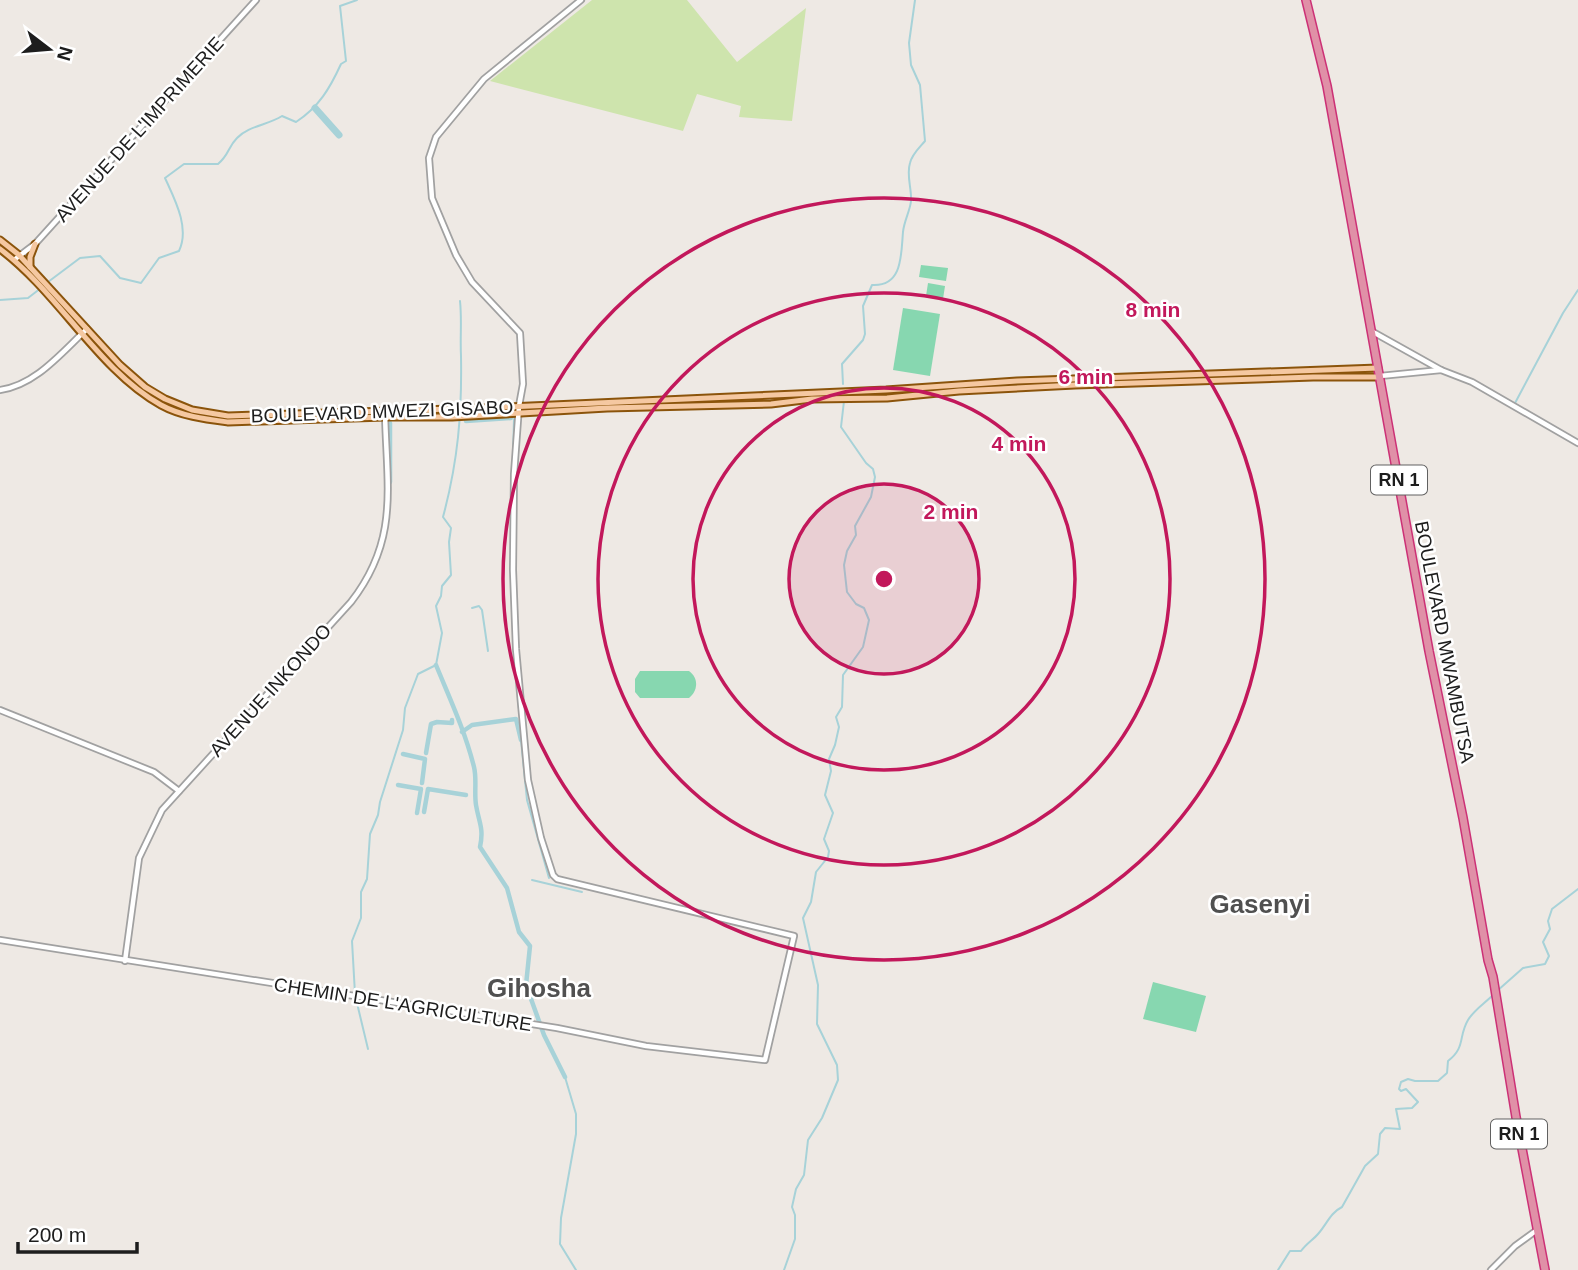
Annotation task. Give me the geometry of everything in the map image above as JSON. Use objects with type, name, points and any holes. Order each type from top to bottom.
[{"type":"highway","name":"BOULEVARD MWAMBUTSA","points":[[1306,0],[1326,86],[1545,1270]]},
{"type":"main road","name":"BOULEVARD MWEZI GISABO","points":[[0,240],[141,392],[162,405],[204,419],[250,422],[453,409],[473,412]]},
{"type":"main road","points":[[32,272],[30,257],[35,244]]},
{"type":"main road","name":"BOULEVARD MWEZI GISABO","points":[[0,249],[17,257]]},
{"type":"main road","points":[[832,396],[1017,381],[1378,372]]},
{"type":"main road","name":"BOULEVARD MWEZI GISABO","points":[[518,410],[680,398],[832,396]]},
{"type":"main road","name":"BOULEVARD MWEZI GISABO","points":[[385,414],[452,417],[473,412],[518,410],[771,404],[832,396]]},
{"type":"main road","points":[[679,406],[680,398]]},
{"type":"main road","points":[[443,410],[443,417]]},
{"type":"street","name":"AVENUE DE L'IMPRIMERIE","points":[[17,257],[35,244],[256,0]]},
{"type":"street","points":[[518,410],[523,382],[520,331],[474,284],[456,255],[432,200],[430,153],[439,133],[486,76],[581,0]]},
{"type":"street","points":[[0,390],[16,387],[33,378],[85,331]]},
{"type":"street","points":[[1372,331],[1441,370],[1472,382],[1578,443]]},
{"type":"street","points":[[1378,372],[1441,370]]},
{"type":"street","name":"CHEMIN DE L'AGRICULTURE","points":[[0,940],[533,1024],[646,1046],[765,1060],[794,936],[562,881],[553,875],[535,815],[528,780],[516,649],[513,562],[514,461],[518,410]]},
{"type":"street","name":"AVENUE INKONDO","points":[[125,961],[139,858],[162,810],[351,602],[370,573],[380,551],[388,521],[385,414]]},
{"type":"street","points":[[0,710],[154,772],[179,791]]},
{"type":"street","points":[[1490,1270],[1515,1246],[1538,1230]]},
{"type":"green space","points":[[592,0],[687,0],[737,62],[806,8],[792,121],[739,117],[741,106],[697,94],[683,131],[490,81]]},
{"type":"green space","points":[[921,265],[948,268],[946,281],[919,277]]},
{"type":"green space","points":[[928,283],[945,286],[943,299],[926,296]]},
{"type":"green space","points":[[903,308],[940,314],[930,376],[893,370]]},
{"type":"green space","points":[[640,671],[689,671],[696,681],[696,688],[689,698],[640,698],[635,692],[635,679]]},
{"type":"green space","points":[[1153,982],[1206,996],[1196,1032],[1143,1019]]},
{"type":"waterway","points":[[48,282],[80,258],[100,256],[120,278],[141,283],[159,258],[179,251],[182,224],[165,178],[184,164],[218,164],[234,141],[247,131],[282,116],[296,122],[311,110],[328,89],[341,64],[346,61],[340,6],[357,0]]},
{"type":"waterway","points":[[843,384],[842,364],[865,334],[863,306],[872,285],[890,281],[898,268],[911,201],[909,168],[914,154],[925,141],[920,85],[911,65],[909,43],[915,0]]},
{"type":"waterway","points":[[315,108],[339,135]]},
{"type":"waterway","points":[[0,300],[28,298],[41,288]]},
{"type":"waterway","points":[[1514,405],[1578,290]]},
{"type":"waterway","points":[[355,994],[352,941],[361,918],[361,892],[367,879],[370,834],[403,730],[405,708],[418,674],[436,665],[442,633],[436,606],[442,586],[451,575],[451,528],[443,517],[456,457],[460,418],[460,301]]},
{"type":"waterway","points":[[784,1270],[795,1239],[795,1215],[792,1207],[796,1189],[804,1175],[808,1140],[822,1118],[838,1080],[837,1065],[817,1024],[818,985],[803,918],[811,902],[816,872],[828,857],[829,851],[824,839],[833,813],[825,795],[831,771],[829,759],[839,727],[836,717],[842,707],[843,675],[863,647],[869,620],[864,608],[856,604],[847,592],[844,565],[847,551],[856,535],[855,526],[871,497],[875,477],[873,469],[841,427],[844,401]]},
{"type":"waterway","points":[[466,421],[511,418]]},
{"type":"waterway","points":[[513,456],[514,419]]},
{"type":"waterway","points":[[390,423],[390,482]]},
{"type":"waterway","points":[[511,574],[513,624]]},
{"type":"waterway","points":[[472,608],[479,606],[482,610],[488,651]]},
{"type":"waterway","points":[[436,665],[462,728],[474,767],[476,805],[481,830],[480,847],[507,888],[519,932],[530,946],[526,985],[544,1035],[565,1077]]},
{"type":"waterway","points":[[517,682],[519,709]]},
{"type":"waterway","points":[[462,732],[472,725],[516,719],[521,740]]},
{"type":"waterway","points":[[426,753],[431,724],[452,723],[452,720]]},
{"type":"waterway","points":[[521,740],[527,800],[549,878]]},
{"type":"waterway","points":[[403,754],[425,759],[422,783]]},
{"type":"waterway","points":[[398,785],[421,789],[417,813]]},
{"type":"waterway","points":[[424,812],[428,789],[466,795]]},
{"type":"waterway","points":[[532,880],[582,892]]},
{"type":"waterway","points":[[1497,991],[1523,968],[1545,964],[1549,956],[1543,942],[1550,929],[1548,921],[1552,909],[1578,889]]},
{"type":"waterway","points":[[1278,1270],[1290,1251],[1301,1251],[1334,1212],[1342,1207],[1365,1166],[1378,1154],[1380,1134],[1385,1128],[1400,1129],[1396,1109],[1412,1108],[1418,1102],[1406,1089],[1399,1089],[1401,1082],[1408,1079],[1438,1081],[1447,1073],[1448,1061],[1460,1046],[1468,1020],[1493,995]]},
{"type":"waterway","points":[[356,999],[368,1049]]},
{"type":"waterway","points":[[565,1077],[576,1114],[576,1134],[561,1218],[560,1244],[576,1270]]},
{"type":"district","name":"Gasenyi","points":[[1260,904]]},
{"type":"district","name":"Gihosha","points":[[539,988]]}]
